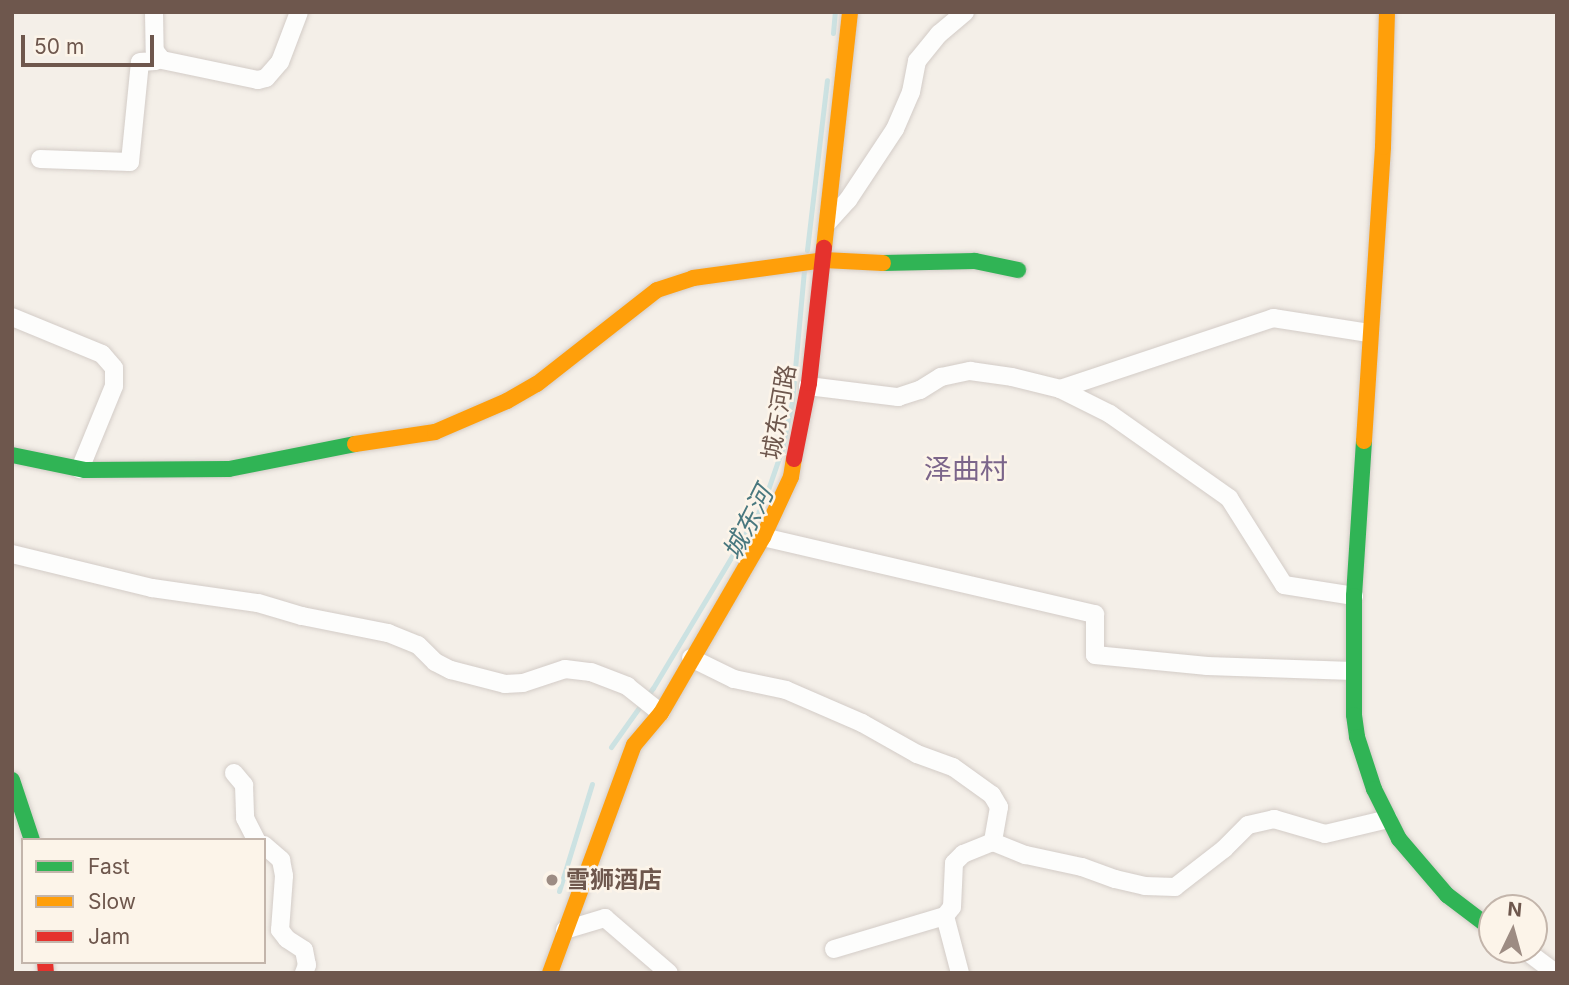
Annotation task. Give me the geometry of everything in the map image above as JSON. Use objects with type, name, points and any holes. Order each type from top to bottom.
[{"type":"street","points":[[154,12],[154,45],[158,57],[167,62],[258,80],[265,78],[280,62],[290,43],[299,12]]},
{"type":"street","name":"城东河路","points":[[550,973],[650,704],[691,658],[763,537],[791,477],[808,386],[819,260],[828,222],[850,12]]},
{"type":"street","points":[[828,222],[840,211],[895,129],[911,92],[917,61],[939,34],[965,12]]},
{"type":"street","points":[[1387,12],[1383,148],[1354,596],[1353,671],[1357,737],[1374,789],[1406,848],[1434,881],[1478,917]]},
{"type":"street","points":[[40,159],[130,162],[140,62],[155,61],[158,57]]},
{"type":"street","points":[[12,456],[80,469],[136,472],[229,469],[320,449],[435,432],[507,401],[537,384],[657,290],[693,278],[819,260],[910,264],[975,261],[1018,270]]},
{"type":"street","points":[[12,317],[102,354],[114,368],[114,386],[80,469]]},
{"type":"street","points":[[1060,389],[1273,318],[1369,333]]},
{"type":"street","points":[[808,386],[898,397],[920,390],[941,377],[971,371],[1012,377],[1060,389],[1110,414],[1229,498],[1284,585],[1354,596]]},
{"type":"street","points":[[763,537],[1095,614],[1095,655],[1207,666],[1353,671]]},
{"type":"street","points":[[12,554],[152,588],[258,603],[303,616],[388,633],[418,645],[435,662],[450,670],[505,684],[523,684],[556,671],[576,669],[605,676],[650,704]]},
{"type":"street","points":[[691,658],[734,679],[786,690],[862,723],[916,754],[953,767],[992,795],[999,807],[993,842]]},
{"type":"street","points":[[234,773],[244,785],[245,818],[255,838]]},
{"type":"street","points":[[12,780],[31,838]]},
{"type":"street","points":[[834,949],[945,916],[952,907],[954,863],[963,854],[993,842],[1026,855],[1082,867],[1115,879],[1146,886],[1175,887],[1224,849],[1248,825],[1274,819],[1325,834],[1388,819]]},
{"type":"street","points":[[266,847],[281,860],[284,876],[280,930],[287,939],[304,950],[307,965],[304,973]]},
{"type":"street","points":[[945,916],[960,973]]},
{"type":"street","points":[[565,930],[599,917],[605,918],[669,973]]},
{"type":"waterway","name":"城东河","points":[[833,33],[835,12]]},
{"type":"waterway","name":"城东河","points":[[807,250],[827,80]]},
{"type":"waterway","name":"城东河","points":[[611,747],[653,688],[763,504],[782,449],[792,402],[804,270]]},
{"type":"waterway","name":"城东河","points":[[559,891],[592,784]]},
{"type":"traffic: fast","points":[[883,263],[975,261],[1018,270]]},
{"type":"traffic: fast","points":[[1364,441],[1354,596],[1354,715],[1357,737],[1374,789],[1399,839],[1447,895],[1478,918]]},
{"type":"traffic: fast","points":[[12,455],[85,470],[229,469],[355,444]]},
{"type":"traffic: fast","points":[[12,780],[31,838]]},
{"type":"traffic: slow","points":[[824,248],[850,12]]},
{"type":"traffic: slow","points":[[1364,441],[1383,147],[1387,12]]},
{"type":"traffic: slow","points":[[355,444],[435,432],[507,401],[537,384],[657,290],[693,278],[824,260],[883,263]]},
{"type":"traffic: slow","points":[[550,973],[634,745],[661,713],[763,537],[791,477],[794,459]]},
{"type":"traffic: jam","points":[[794,459],[809,383],[824,248]]},
{"type":"traffic: jam","points":[[45,964],[46,973]]},
{"type":"place","name":"雪狮酒店","points":[[552,880]]},
{"type":"district","name":"泽曲村","points":[[966,469]]}]
